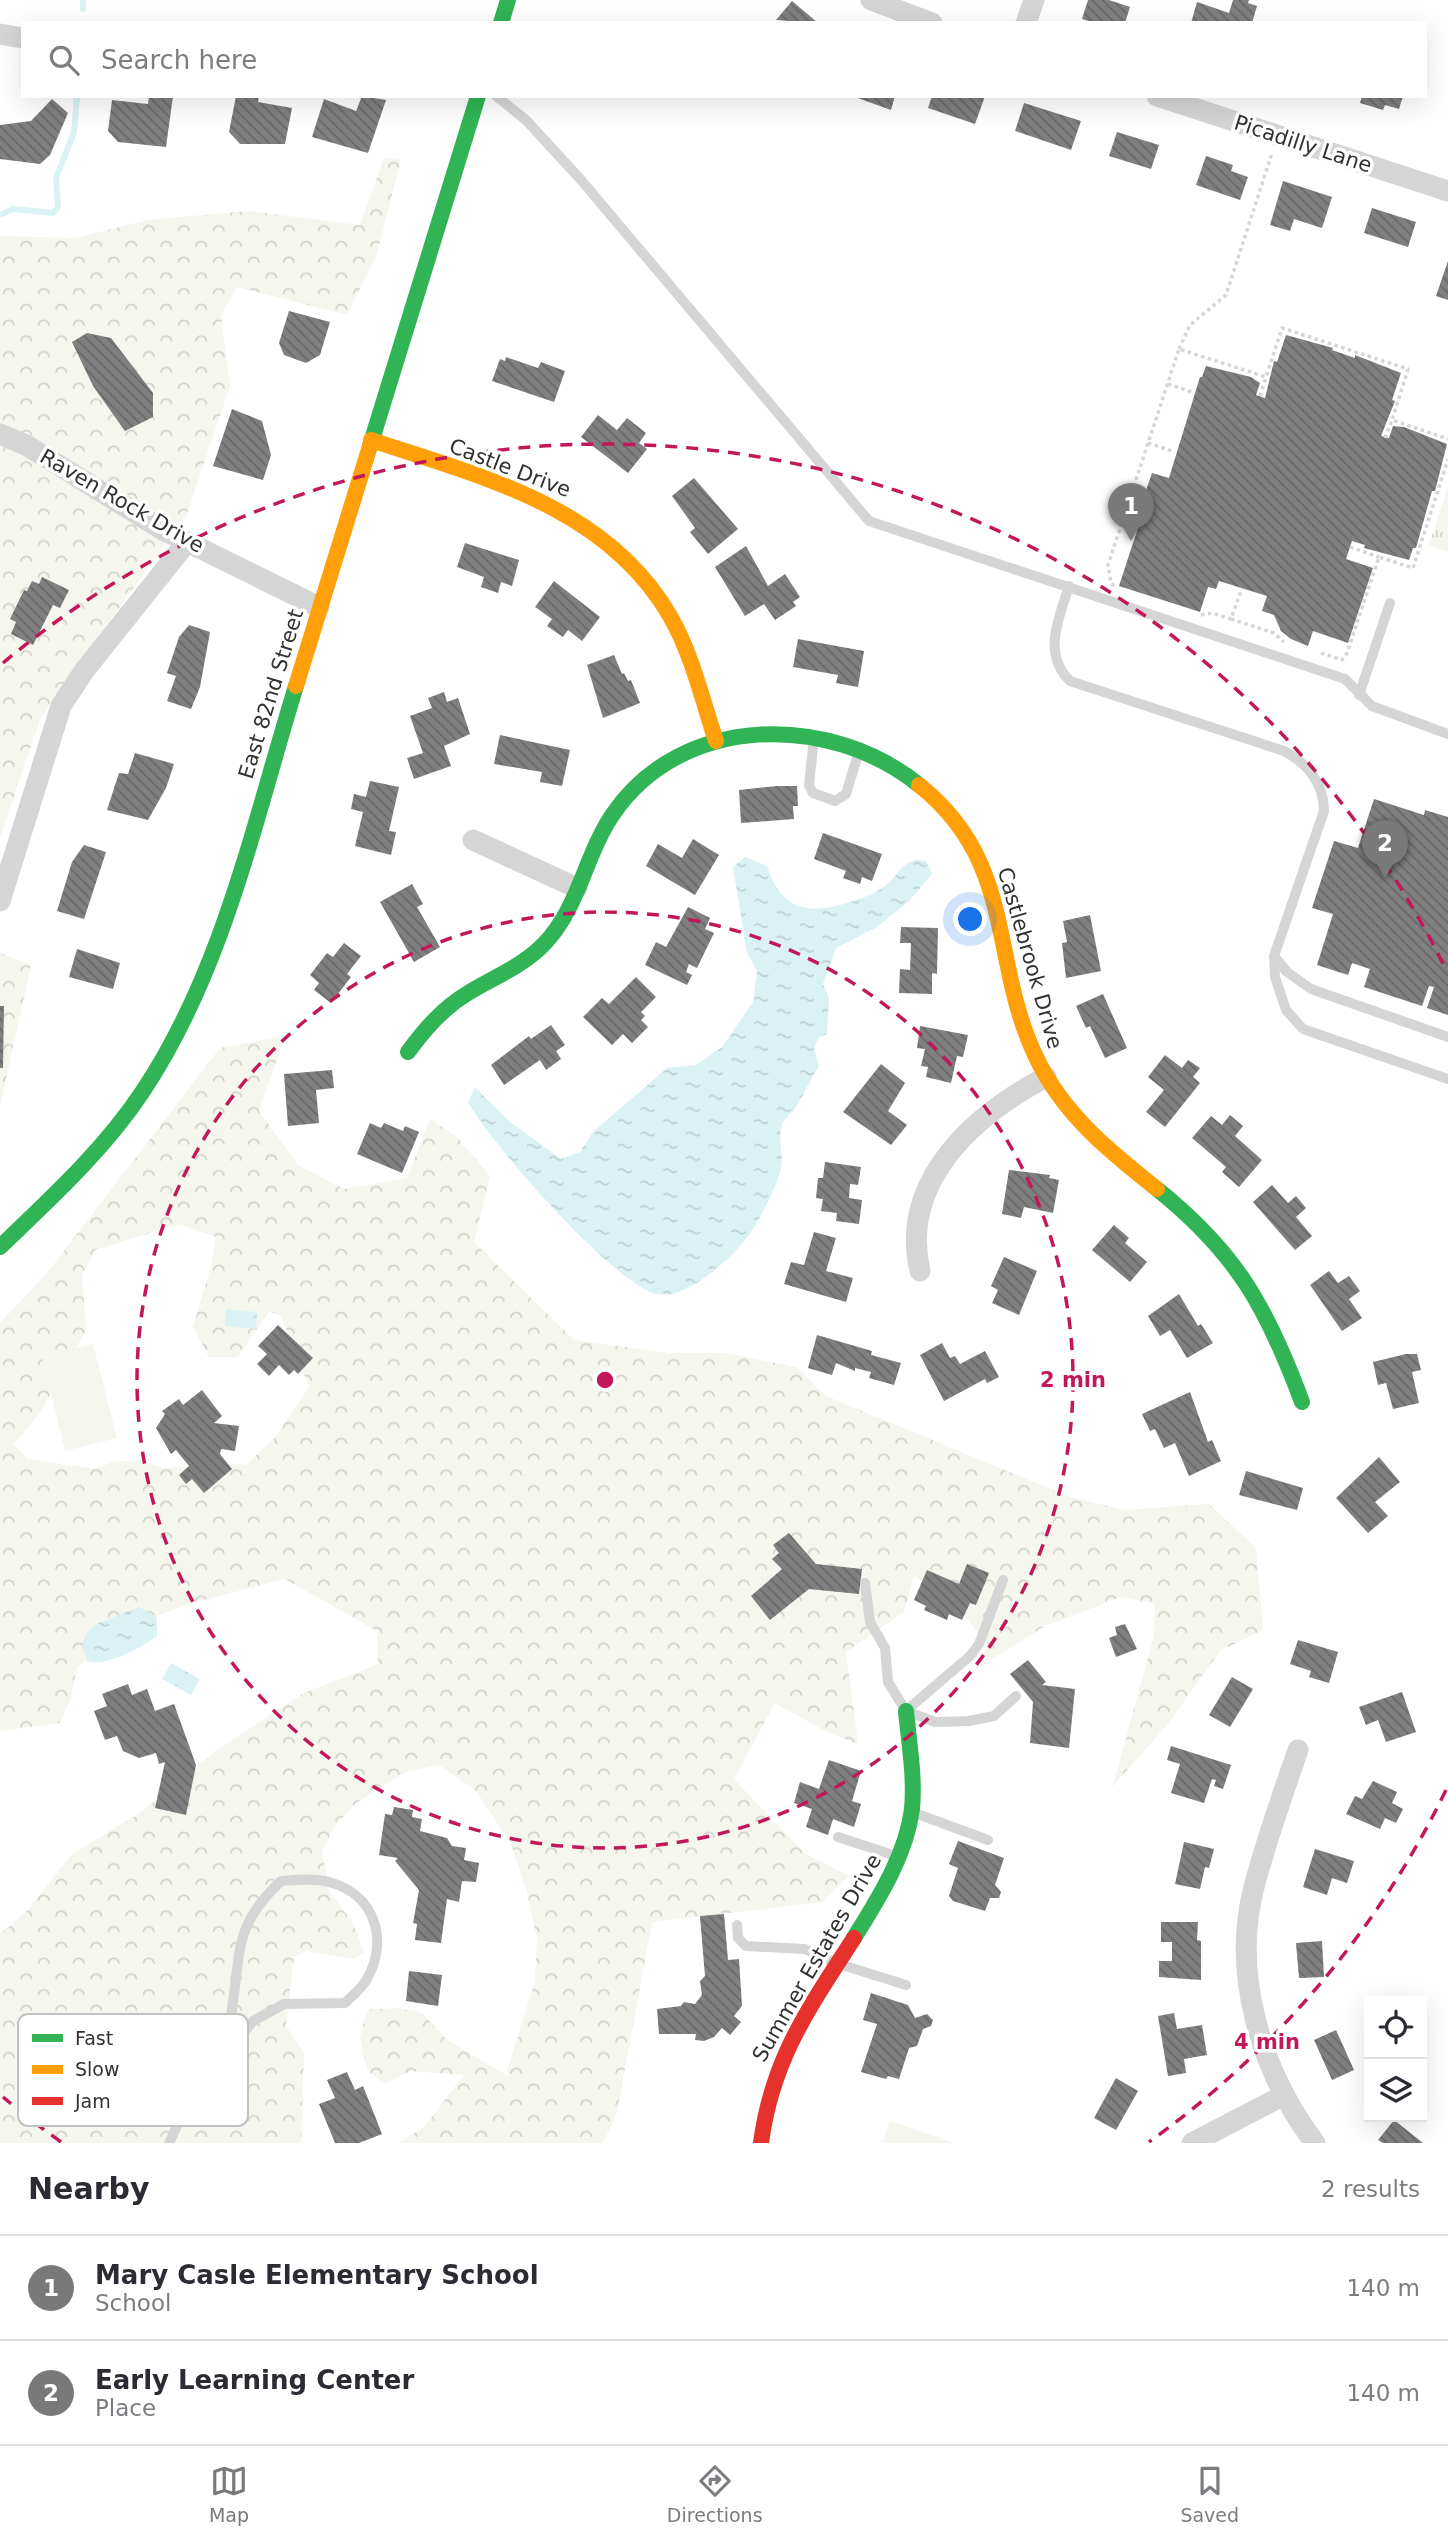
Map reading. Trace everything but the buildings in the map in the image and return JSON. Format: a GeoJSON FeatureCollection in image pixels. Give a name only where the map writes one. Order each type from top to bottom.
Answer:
{"type":"FeatureCollection","features":[{"type":"Feature","properties":{"kind":"street"},"geometry":{"type":"LineString","coordinates":[[502,21],[508,0]]}},
{"type":"Feature","properties":{"kind":"street"},"geometry":{"type":"LineString","coordinates":[[871,0],[927,21]]}},
{"type":"Feature","properties":{"kind":"street"},"geometry":{"type":"LineString","coordinates":[[1027,21],[1034,0]]}},
{"type":"Feature","properties":{"kind":"street"},"geometry":{"type":"LineString","coordinates":[[0,34],[21,38]]}},
{"type":"Feature","properties":{"kind":"street","name":"East 82nd Street"},"geometry":{"type":"LineString","coordinates":[[0,1247],[102,1145],[139,1097],[179,1031],[214,948],[477,98]]}},
{"type":"Feature","properties":{"kind":"street","name":"Picadilly Lane"},"geometry":{"type":"LineString","coordinates":[[1163,98],[1448,191]]}},
{"type":"Feature","properties":{"kind":"street","name":"Raven Rock Drive"},"geometry":{"type":"LineString","coordinates":[[0,434],[26,445],[187,542],[320,607]]}},
{"type":"Feature","properties":{"kind":"street","name":"Castle Drive"},"geometry":{"type":"LineString","coordinates":[[371,440],[544,500],[576,516],[613,544],[643,576],[669,614],[684,647],[716,741]]}},
{"type":"Feature","properties":{"kind":"street"},"geometry":{"type":"LineString","coordinates":[[0,901],[61,706],[84,671],[187,542]]}},
{"type":"Feature","properties":{"kind":"street","name":"Castlebrook Drive"},"geometry":{"type":"LineString","coordinates":[[408,1052],[420,1034],[456,1000],[516,967],[544,945],[560,924],[612,816],[634,787],[679,756],[716,741],[765,733],[815,736],[860,749],[916,780],[937,799],[972,843],[994,894],[1018,1006],[1031,1050],[1045,1077],[1080,1124],[1189,1216],[1239,1268],[1271,1322],[1302,1402]]}},
{"type":"Feature","properties":{"kind":"street"},"geometry":{"type":"LineString","coordinates":[[473,840],[577,888]]}},
{"type":"Feature","properties":{"kind":"street"},"geometry":{"type":"LineString","coordinates":[[920,1271],[916,1231],[922,1200],[947,1156],[983,1116],[1012,1095],[1045,1077]]}},
{"type":"Feature","properties":{"kind":"street","name":"Summer Estates Drive"},"geometry":{"type":"LineString","coordinates":[[761,2143],[766,2099],[781,2058],[888,1882],[899,1857],[914,1798],[906,1711]]}},
{"type":"Feature","properties":{"kind":"street"},"geometry":{"type":"LineString","coordinates":[[1298,1750],[1262,1853],[1254,1887],[1248,1932],[1249,1976],[1255,2020],[1265,2054],[1284,2095],[1315,2143]]}},
{"type":"Feature","properties":{"kind":"street"},"geometry":{"type":"LineString","coordinates":[[1192,2143],[1284,2095]]}},
{"type":"Feature","properties":{"kind":"lane"},"geometry":{"type":"LineString","coordinates":[[498,98],[526,120],[581,180],[867,519],[1345,679],[1372,706],[1448,734]]}},
{"type":"Feature","properties":{"kind":"lane"},"geometry":{"type":"LineString","coordinates":[[1069,586],[1054,636],[1054,648],[1062,673],[1070,681],[1284,751],[1308,767],[1319,785],[1324,796],[1324,811],[1274,956],[1275,976],[1286,1010],[1303,1029],[1448,1079]]}},
{"type":"Feature","properties":{"kind":"lane"},"geometry":{"type":"LineString","coordinates":[[1359,695],[1390,603]]}},
{"type":"Feature","properties":{"kind":"lane"},"geometry":{"type":"LineString","coordinates":[[815,736],[808,785],[813,793],[835,801],[846,794],[860,749]]}},
{"type":"Feature","properties":{"kind":"lane"},"geometry":{"type":"LineString","coordinates":[[1274,956],[1287,972],[1311,989],[1448,1037]]}},
{"type":"Feature","properties":{"kind":"lane"},"geometry":{"type":"LineString","coordinates":[[906,1711],[970,1656],[979,1643],[1003,1580]]}},
{"type":"Feature","properties":{"kind":"lane"},"geometry":{"type":"LineString","coordinates":[[865,1583],[870,1622],[885,1648],[888,1682],[906,1711],[935,1721],[969,1721],[994,1716],[1016,1696]]}},
{"type":"Feature","properties":{"kind":"lane"},"geometry":{"type":"LineString","coordinates":[[911,1811],[988,1840]]}},
{"type":"Feature","properties":{"kind":"lane"},"geometry":{"type":"LineString","coordinates":[[838,1837],[899,1857]]}},
{"type":"Feature","properties":{"kind":"lane"},"geometry":{"type":"LineString","coordinates":[[232,2014],[241,1936],[261,1899],[281,1881],[329,1881],[358,1895],[376,1921],[378,1954],[366,1982],[345,2003],[284,2004],[253,2021],[248,2027]]}},
{"type":"Feature","properties":{"kind":"lane"},"geometry":{"type":"LineString","coordinates":[[737,1925],[738,1938],[746,1946],[805,1949],[839,1964],[906,1985]]}},
{"type":"Feature","properties":{"kind":"lane"},"geometry":{"type":"LineString","coordinates":[[169,2143],[177,2126]]}},
{"type":"Feature","properties":{"kind":"path"},"geometry":{"type":"LineString","coordinates":[[1117,588],[1111,583],[1108,565],[1180,349],[1191,325],[1226,295],[1278,135]]}},
{"type":"Feature","properties":{"kind":"path"},"geometry":{"type":"LineString","coordinates":[[1259,396],[1282,328],[1408,369],[1385,438]]}},
{"type":"Feature","properties":{"kind":"path"},"geometry":{"type":"LineString","coordinates":[[1180,349],[1266,377]]}},
{"type":"Feature","properties":{"kind":"path"},"geometry":{"type":"LineString","coordinates":[[1168,384],[1195,393]]}},
{"type":"Feature","properties":{"kind":"path"},"geometry":{"type":"LineString","coordinates":[[1392,420],[1448,439]]}},
{"type":"Feature","properties":{"kind":"path"},"geometry":{"type":"LineString","coordinates":[[1148,443],[1175,452]]}},
{"type":"Feature","properties":{"kind":"path"},"geometry":{"type":"LineString","coordinates":[[1350,547],[1413,568],[1448,459]]}},
{"type":"Feature","properties":{"kind":"path"},"geometry":{"type":"LineString","coordinates":[[1318,652],[1342,660],[1347,653],[1379,557]]}},
{"type":"Feature","properties":{"kind":"path"},"geometry":{"type":"LineString","coordinates":[[1231,620],[1242,588]]}},
{"type":"Feature","properties":{"kind":"path"},"geometry":{"type":"LineString","coordinates":[[1190,612],[1231,620],[1273,633],[1283,642],[1295,645]]}},
{"type":"Feature","properties":{"kind":"green space"},"geometry":{"type":"Polygon","coordinates":[[[384,158],[401,159],[377,254],[347,315],[237,287],[221,315],[230,386],[187,514],[41,717],[0,837],[0,236],[75,238],[148,220],[248,211],[360,225],[384,158]]]}},
{"type":"Feature","properties":{"kind":"green space"},"geometry":{"type":"Polygon","coordinates":[[[1448,487],[1448,552],[1429,545],[1448,487]]]}},
{"type":"Feature","properties":{"kind":"green space"},"geometry":{"type":"Polygon","coordinates":[[[0,953],[31,965],[0,1107],[0,953]]]}},
{"type":"Feature","properties":{"kind":"green space"},"geometry":{"type":"Polygon","coordinates":[[[285,1036],[259,1111],[298,1165],[344,1189],[407,1178],[430,1119],[456,1136],[490,1176],[474,1242],[574,1340],[668,1353],[725,1353],[796,1367],[826,1396],[1070,1497],[1125,1510],[1209,1504],[1256,1548],[1263,1630],[1220,1651],[1167,1725],[1113,1786],[1154,1635],[1155,1604],[1121,1597],[1045,1626],[973,1671],[989,1645],[950,1598],[914,1576],[904,1612],[846,1652],[858,1744],[825,1731],[775,1703],[734,1779],[804,1853],[849,1876],[823,1902],[652,1922],[617,2113],[603,2143],[398,2143],[424,2127],[464,2075],[410,2071],[384,2084],[367,2070],[360,2038],[367,2010],[398,2008],[422,2013],[447,2040],[508,2076],[507,2071],[535,1981],[537,1939],[527,1892],[511,1844],[476,1791],[439,1765],[405,1772],[356,1803],[334,1827],[322,1851],[330,1892],[353,1923],[364,1952],[354,1959],[306,1951],[294,1957],[286,2026],[304,2053],[301,2143],[0,2143],[0,1934],[26,1912],[72,1854],[140,1813],[217,1750],[304,1693],[378,1664],[377,1631],[285,1579],[196,1602],[122,1628],[77,1667],[71,1698],[60,1723],[0,1731],[0,1323],[47,1273],[220,1048],[285,1036]],[[179,1224],[95,1250],[82,1275],[86,1330],[39,1414],[14,1444],[27,1459],[96,1469],[115,1461],[138,1461],[164,1468],[247,1464],[273,1440],[309,1387],[281,1316],[269,1311],[238,1357],[209,1357],[193,1327],[210,1270],[216,1237],[179,1224]]]}},
{"type":"Feature","properties":{"kind":"green space"},"geometry":{"type":"Polygon","coordinates":[[[93,1344],[117,1438],[65,1451],[42,1357],[93,1344]]]}},
{"type":"Feature","properties":{"kind":"green space"},"geometry":{"type":"Polygon","coordinates":[[[890,2121],[954,2143],[882,2143],[890,2121]]]}},
{"type":"Feature","properties":{"kind":"water"},"geometry":{"type":"Polygon","coordinates":[[[745,857],[767,866],[773,882],[790,901],[811,908],[838,905],[871,894],[912,861],[926,861],[932,874],[909,901],[877,927],[836,948],[823,984],[829,999],[827,1034],[819,1037],[814,1048],[819,1066],[796,1107],[782,1124],[782,1161],[779,1176],[749,1235],[727,1260],[698,1282],[669,1294],[656,1294],[636,1284],[583,1239],[526,1178],[468,1102],[475,1087],[509,1121],[561,1159],[580,1152],[593,1132],[667,1068],[696,1065],[722,1047],[753,1002],[757,971],[747,953],[733,867],[745,857]]]}},
{"type":"Feature","properties":{"kind":"water"},"geometry":{"type":"Polygon","coordinates":[[[226,1309],[257,1312],[256,1329],[225,1326],[226,1309]]]}},
{"type":"Feature","properties":{"kind":"water"},"geometry":{"type":"Polygon","coordinates":[[[139,1607],[157,1617],[157,1636],[114,1659],[87,1661],[82,1643],[90,1629],[139,1607]]]}},
{"type":"Feature","properties":{"kind":"water"},"geometry":{"type":"Polygon","coordinates":[[[171,1663],[200,1679],[191,1695],[162,1679],[171,1663]]]}},
{"type":"Feature","properties":{"kind":"waterway"},"geometry":{"type":"LineString","coordinates":[[83,0],[83,9]]}},
{"type":"Feature","properties":{"kind":"waterway"},"geometry":{"type":"LineString","coordinates":[[0,215],[13,209],[53,213],[58,207],[56,178],[74,132],[77,98]]}},
{"type":"Feature","properties":{"kind":"traffic: fast"},"geometry":{"type":"LineString","coordinates":[[502,21],[508,0]]}},
{"type":"Feature","properties":{"kind":"traffic: fast"},"geometry":{"type":"LineString","coordinates":[[370,446],[477,98]]}},
{"type":"Feature","properties":{"kind":"traffic: fast"},"geometry":{"type":"LineString","coordinates":[[0,1247],[76,1173],[128,1113],[171,1045],[195,996],[234,894],[296,686]]}},
{"type":"Feature","properties":{"kind":"traffic: fast"},"geometry":{"type":"LineString","coordinates":[[408,1052],[450,1005],[518,965],[544,944],[566,914],[595,847],[613,814],[642,781],[677,757],[717,741],[758,735],[801,736],[843,745],[883,761],[919,785]]}},
{"type":"Feature","properties":{"kind":"traffic: fast"},"geometry":{"type":"LineString","coordinates":[[1157,1189],[1208,1236],[1246,1284],[1276,1338],[1302,1402]]}},
{"type":"Feature","properties":{"kind":"traffic: fast"},"geometry":{"type":"LineString","coordinates":[[854,1938],[890,1877],[909,1826],[913,1785],[906,1711]]}},
{"type":"Feature","properties":{"kind":"traffic: slow"},"geometry":{"type":"LineString","coordinates":[[371,440],[498,483],[539,501],[577,522],[612,548],[644,579],[670,616],[691,661],[716,741]]}},
{"type":"Feature","properties":{"kind":"traffic: slow"},"geometry":{"type":"LineString","coordinates":[[296,686],[370,446]]}},
{"type":"Feature","properties":{"kind":"traffic: slow"},"geometry":{"type":"LineString","coordinates":[[919,785],[950,815],[972,847],[987,880],[1021,1020],[1047,1077],[1073,1114],[1157,1189]]}},
{"type":"Feature","properties":{"kind":"traffic: jam"},"geometry":{"type":"LineString","coordinates":[[761,2143],[766,2113],[783,2060],[808,2011],[854,1938]]}},
{"type":"Feature","properties":{"kind":"place","name":"Mary Casle Elementary School"},"geometry":{"type":"Point","coordinates":[1131,541]}},
{"type":"Feature","properties":{"kind":"place","name":"Early Learning Center"},"geometry":{"type":"Point","coordinates":[1385,878]}}]}
